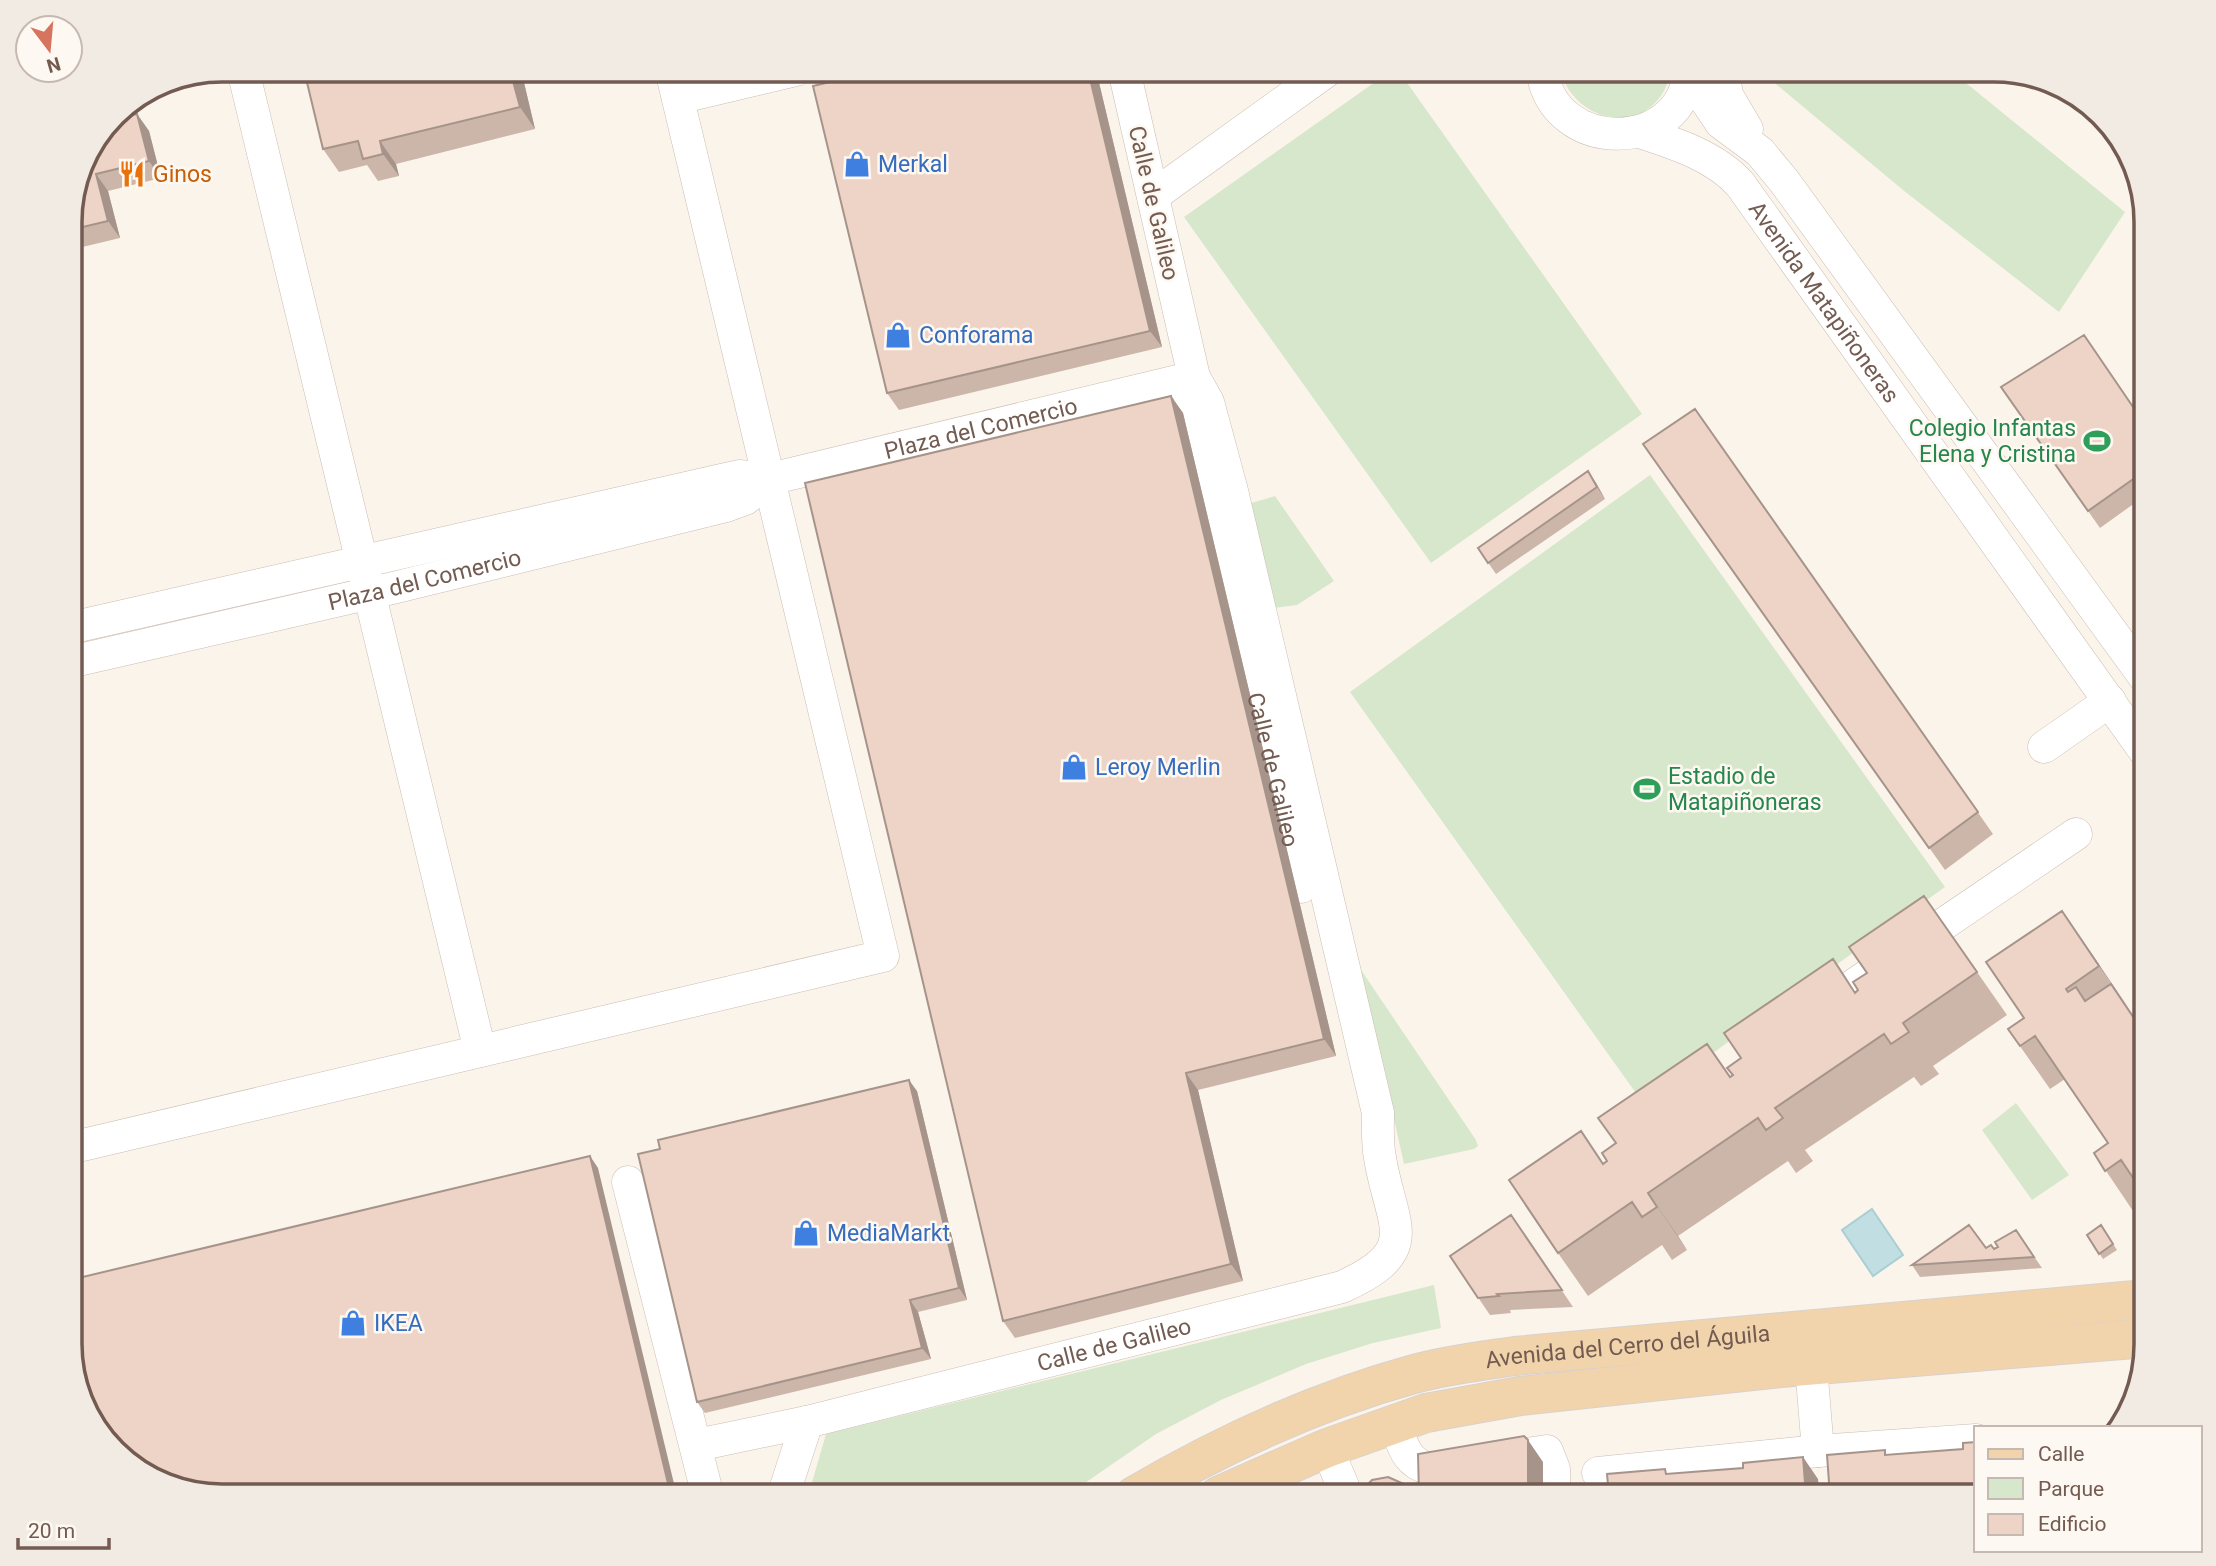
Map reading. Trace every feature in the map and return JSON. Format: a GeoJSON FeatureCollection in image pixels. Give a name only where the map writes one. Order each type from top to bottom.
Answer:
{"type":"FeatureCollection","features":[{"type":"Feature","properties":{"kind":"main road","name":"Avenida del Cerro del Águila"},"geometry":{"type":"LineString","coordinates":[[1155,1484],[1189,1464],[1314,1407],[1415,1374],[1451,1366],[1515,1356],[2134,1300]]}},
{"type":"Feature","properties":{"kind":"main road","name":"Avenida del Cerro del Águila"},"geometry":{"type":"LineString","coordinates":[[1245,1484],[1326,1448],[1426,1413],[1520,1396],[1811,1366],[2134,1339]]}},
{"type":"Feature","properties":{"kind":"street"},"geometry":{"type":"LineString","coordinates":[[246,82],[480,1051]]}},
{"type":"Feature","properties":{"kind":"street","name":"Calle de Galileo"},"geometry":{"type":"LineString","coordinates":[[696,1445],[807,1422],[1342,1287],[1365,1277],[1384,1262],[1395,1247],[1398,1231],[1379,1156],[1358,1118],[1188,412],[1194,377],[1127,82]]}},
{"type":"Feature","properties":{"kind":"street"},"geometry":{"type":"LineString","coordinates":[[1153,196],[1311,82]]}},
{"type":"Feature","properties":{"kind":"street"},"geometry":{"type":"LineString","coordinates":[[1544,82],[1554,103],[1571,121],[1592,132],[1604,134],[1640,132],[1672,110],[1683,94],[1686,82]]}},
{"type":"Feature","properties":{"kind":"street","name":"Avenida Matapiñoneras"},"geometry":{"type":"LineString","coordinates":[[1695,82],[1721,123],[1760,152],[2134,663]]}},
{"type":"Feature","properties":{"kind":"street"},"geometry":{"type":"LineString","coordinates":[[1725,82],[1727,96],[1760,152]]}},
{"type":"Feature","properties":{"kind":"street"},"geometry":{"type":"LineString","coordinates":[[83,1145],[883,956],[675,84]]}},
{"type":"Feature","properties":{"kind":"street","name":"Avenida Matapiñoneras"},"geometry":{"type":"LineString","coordinates":[[1640,132],[1681,145],[1732,175],[1740,184],[2134,736]]}},
{"type":"Feature","properties":{"kind":"street","name":"Plaza del Comercio"},"geometry":{"type":"LineString","coordinates":[[83,625],[730,478],[770,479],[1194,377]]}},
{"type":"Feature","properties":{"kind":"street","name":"Plaza del Comercio"},"geometry":{"type":"LineString","coordinates":[[83,659],[726,506],[745,499],[770,479]]}},
{"type":"Feature","properties":{"kind":"street"},"geometry":{"type":"LineString","coordinates":[[2044,747],[2110,701]]}},
{"type":"Feature","properties":{"kind":"street"},"geometry":{"type":"LineString","coordinates":[[1798,1023],[2076,834]]}},
{"type":"Feature","properties":{"kind":"street"},"geometry":{"type":"LineString","coordinates":[[628,1182],[705,1484]]}},
{"type":"Feature","properties":{"kind":"street"},"geometry":{"type":"LineString","coordinates":[[1811,1366],[1818,1451]]}},
{"type":"Feature","properties":{"kind":"street"},"geometry":{"type":"LineString","coordinates":[[787,1484],[807,1422]]}},
{"type":"Feature","properties":{"kind":"street"},"geometry":{"type":"LineString","coordinates":[[1395,1424],[1408,1458],[1417,1466],[1430,1469],[1546,1451],[1554,1469],[1554,1484]]}},
{"type":"Feature","properties":{"kind":"street"},"geometry":{"type":"LineString","coordinates":[[1598,1473],[1818,1451],[1974,1440]]}},
{"type":"Feature","properties":{"kind":"street"},"geometry":{"type":"LineString","coordinates":[[1326,1448],[1342,1484]]}},
{"type":"Feature","properties":{"kind":"green space"},"geometry":{"type":"Polygon","coordinates":[[[1375,82],[1407,82],[1642,414],[1431,563],[1184,217],[1375,82]]]}},
{"type":"Feature","properties":{"kind":"green space"},"geometry":{"type":"Polygon","coordinates":[[[1566,82],[1667,82],[1664,91],[1651,106],[1636,115],[1618,118],[1600,114],[1584,105],[1570,91],[1566,82]]]}},
{"type":"Feature","properties":{"kind":"green space"},"geometry":{"type":"Polygon","coordinates":[[[1773,82],[1965,82],[2125,212],[2059,312],[1903,190],[1773,82]]]}},
{"type":"Feature","properties":{"kind":"green space","name":"Estadio de Matapiñoneras"},"geometry":{"type":"Polygon","coordinates":[[[1650,475],[1945,887],[1643,1103],[1350,692],[1650,475]]]}},
{"type":"Feature","properties":{"kind":"green space"},"geometry":{"type":"Polygon","coordinates":[[[1275,496],[1334,581],[1297,605],[1274,608],[1248,504],[1275,496]]]}},
{"type":"Feature","properties":{"kind":"green space"},"geometry":{"type":"Polygon","coordinates":[[[1361,970],[1476,1140],[1478,1146],[1474,1149],[1404,1164],[1361,970]]]}},
{"type":"Feature","properties":{"kind":"green space"},"geometry":{"type":"Polygon","coordinates":[[[2016,1103],[2069,1175],[2032,1200],[1982,1130],[2016,1103]]]}},
{"type":"Feature","properties":{"kind":"green space"},"geometry":{"type":"Polygon","coordinates":[[[1434,1285],[1441,1328],[1373,1343],[1306,1364],[1221,1400],[1156,1434],[1083,1484],[811,1484],[826,1434],[1434,1285]]]}},
{"type":"Feature","properties":{"kind":"water"},"geometry":{"type":"Polygon","coordinates":[[[1872,1209],[1903,1255],[1873,1276],[1842,1230],[1872,1209]]]}},
{"type":"Feature","properties":{"kind":"building"},"geometry":{"type":"Polygon","coordinates":[[[307,82],[513,82],[520,107],[380,141],[383,154],[363,159],[358,141],[323,149],[307,82]]]}},
{"type":"Feature","properties":{"kind":"building"},"geometry":{"type":"Polygon","coordinates":[[[830,82],[1091,82],[1150,331],[887,393],[813,86],[830,82]]]}},
{"type":"Feature","properties":{"kind":"building"},"geometry":{"type":"Polygon","coordinates":[[[137,114],[149,161],[96,174],[108,221],[83,227],[83,204],[93,169],[117,130],[137,114]]]}},
{"type":"Feature","properties":{"kind":"building"},"geometry":{"type":"Polygon","coordinates":[[[2084,335],[2134,408],[2134,478],[2088,511],[2001,387],[2084,335]]]}},
{"type":"Feature","properties":{"kind":"building","name":"Leroy Merlin"},"geometry":{"type":"Polygon","coordinates":[[[1171,396],[1324,1039],[1186,1073],[1231,1264],[1003,1321],[805,483],[1171,396]]]}},
{"type":"Feature","properties":{"kind":"building"},"geometry":{"type":"Polygon","coordinates":[[[1695,409],[1978,812],[1929,848],[1643,444],[1695,409]]]}},
{"type":"Feature","properties":{"kind":"building"},"geometry":{"type":"Polygon","coordinates":[[[1588,471],[1597,487],[1488,563],[1478,548],[1588,471]]]}},
{"type":"Feature","properties":{"kind":"building"},"geometry":{"type":"Polygon","coordinates":[[[1924,896],[1977,972],[1903,1023],[1909,1032],[1891,1044],[1884,1034],[1775,1108],[1783,1118],[1766,1130],[1758,1118],[1648,1193],[1657,1207],[1642,1217],[1632,1202],[1558,1253],[1509,1180],[1581,1131],[1603,1164],[1607,1161],[1602,1153],[1616,1143],[1598,1118],[1707,1044],[1730,1077],[1733,1075],[1727,1068],[1741,1058],[1724,1033],[1833,959],[1855,993],[1858,990],[1853,982],[1867,973],[1849,947],[1924,896]]]}},
{"type":"Feature","properties":{"kind":"building"},"geometry":{"type":"Polygon","coordinates":[[[2062,911],[2099,966],[2066,989],[2068,992],[2076,987],[2085,1001],[2111,984],[2134,1018],[2134,1179],[2121,1160],[2105,1171],[2094,1153],[2108,1143],[2035,1036],[2020,1046],[2008,1029],[2024,1018],[1986,962],[2062,911]]]}},
{"type":"Feature","properties":{"kind":"building","name":"MediaMarkt"},"geometry":{"type":"Polygon","coordinates":[[[909,1080],[959,1288],[910,1300],[922,1348],[697,1402],[638,1154],[660,1149],[658,1140],[909,1080]]]}},
{"type":"Feature","properties":{"kind":"building","name":"IKEA"},"geometry":{"type":"Polygon","coordinates":[[[590,1156],[668,1484],[222,1484],[204,1483],[177,1476],[160,1469],[130,1449],[101,1414],[87,1380],[83,1362],[83,1277],[590,1156]]]}},
{"type":"Feature","properties":{"kind":"building"},"geometry":{"type":"Polygon","coordinates":[[[1511,1215],[1562,1290],[1497,1294],[1499,1296],[1478,1298],[1450,1256],[1511,1215]]]}},
{"type":"Feature","properties":{"kind":"building"},"geometry":{"type":"Polygon","coordinates":[[[1969,1225],[1986,1248],[1991,1245],[1994,1249],[1998,1247],[1995,1242],[2016,1230],[2034,1257],[1912,1265],[1969,1225]]]}},
{"type":"Feature","properties":{"kind":"building"},"geometry":{"type":"Polygon","coordinates":[[[2101,1225],[2113,1244],[2099,1254],[2087,1235],[2101,1225]]]}},
{"type":"Feature","properties":{"kind":"building"},"geometry":{"type":"Polygon","coordinates":[[[1524,1436],[1528,1440],[1528,1484],[1419,1484],[1418,1454],[1524,1436]]]}},
{"type":"Feature","properties":{"kind":"building"},"geometry":{"type":"Polygon","coordinates":[[[1974,1442],[1974,1484],[1829,1484],[1827,1455],[1885,1450],[1885,1455],[1963,1449],[1963,1443],[1974,1442]]]}},
{"type":"Feature","properties":{"kind":"building"},"geometry":{"type":"Polygon","coordinates":[[[1803,1457],[1805,1484],[1608,1484],[1607,1474],[1665,1469],[1666,1474],[1743,1468],[1743,1463],[1803,1457]]]}},
{"type":"Feature","properties":{"kind":"building"},"geometry":{"type":"Polygon","coordinates":[[[1388,1477],[1404,1484],[1368,1484],[1372,1480],[1388,1477]]]}},
{"type":"Feature","properties":{"kind":"place","name":"Merkal"},"geometry":{"type":"Point","coordinates":[857,164]}},
{"type":"Feature","properties":{"kind":"place","name":"Ginos"},"geometry":{"type":"Point","coordinates":[132,174]}},
{"type":"Feature","properties":{"kind":"place","name":"Conforama"},"geometry":{"type":"Point","coordinates":[898,335]}},
{"type":"Feature","properties":{"kind":"place","name":"Colegio Infantas Elena y Cristina"},"geometry":{"type":"Point","coordinates":[2097,441]}},
{"type":"Feature","properties":{"kind":"place","name":"Leroy Merlin"},"geometry":{"type":"Point","coordinates":[1074,767]}},
{"type":"Feature","properties":{"kind":"place","name":"Estadio de Matapiñoneras"},"geometry":{"type":"Point","coordinates":[1647,789]}},
{"type":"Feature","properties":{"kind":"place","name":"MediaMarkt"},"geometry":{"type":"Point","coordinates":[806,1233]}},
{"type":"Feature","properties":{"kind":"place","name":"IKEA"},"geometry":{"type":"Point","coordinates":[353,1323]}}]}
